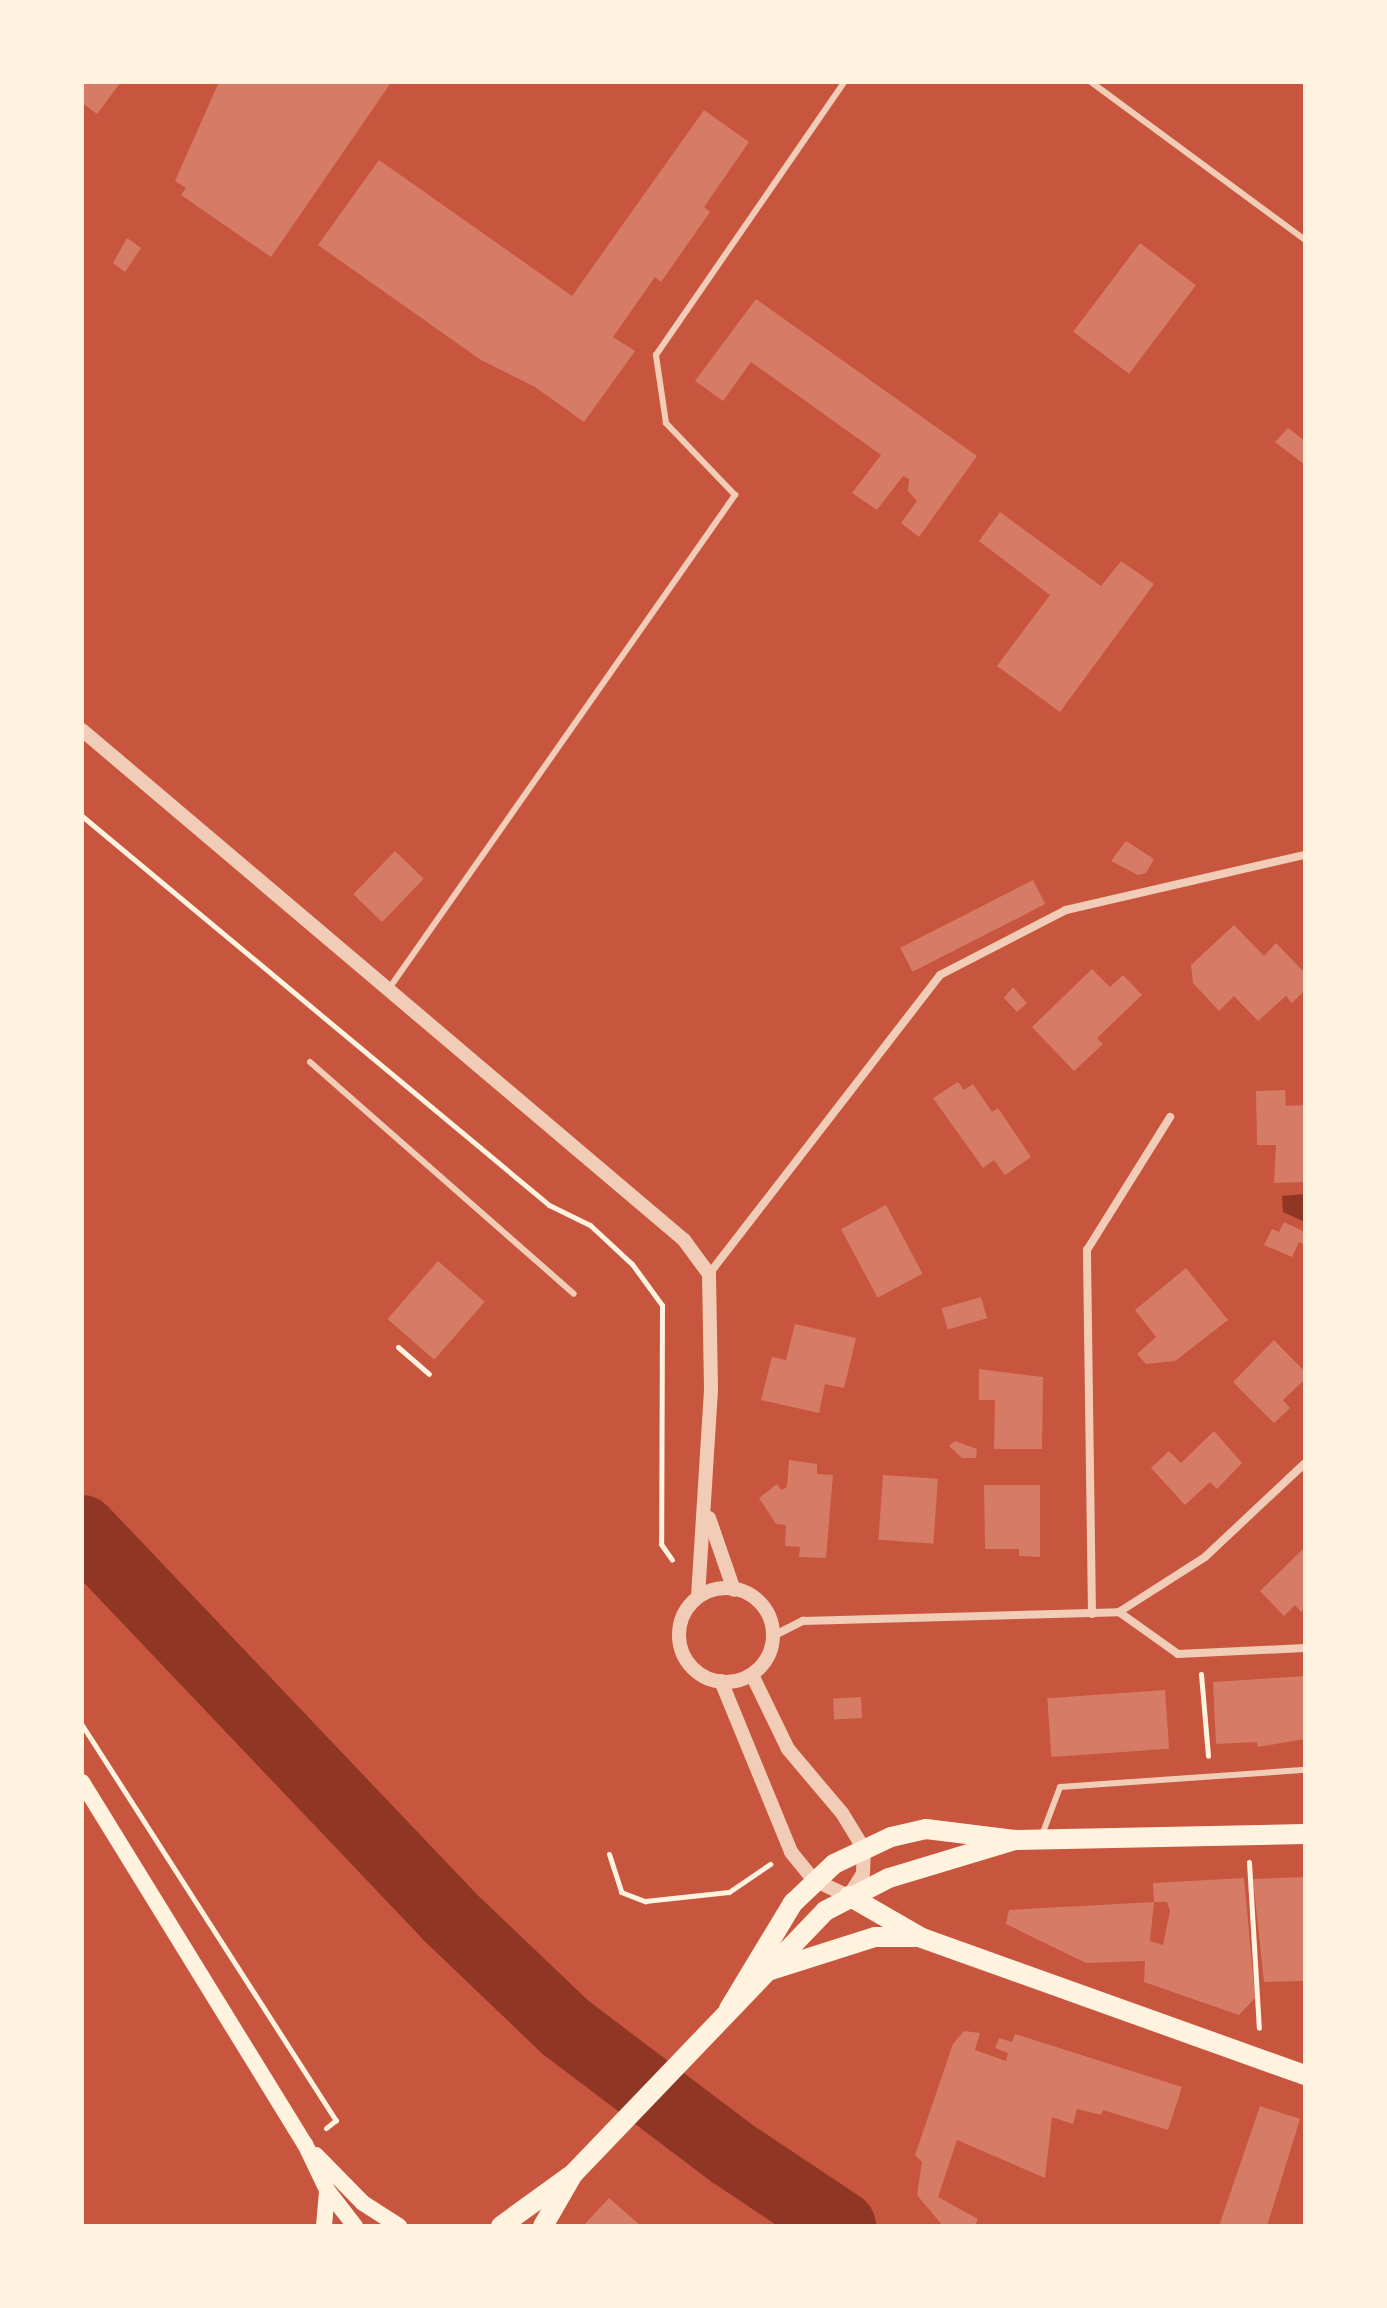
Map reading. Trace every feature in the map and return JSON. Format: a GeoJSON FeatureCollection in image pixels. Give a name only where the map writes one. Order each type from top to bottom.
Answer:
{"type":"FeatureCollection","features":[{"type":"Feature","properties":{"kind":"main road"},"geometry":{"type":"LineString","coordinates":[[82,1782],[305,2144],[327,2190],[355,2226]]}},
{"type":"Feature","properties":{"kind":"main road"},"geometry":{"type":"LineString","coordinates":[[729,2009],[776,1926],[814,1880],[864,1849],[926,1829],[1016,1840],[1305,1834]]}},
{"type":"Feature","properties":{"kind":"main road"},"geometry":{"type":"LineString","coordinates":[[501,2226],[573,2174],[825,1911],[889,1878],[1016,1840]]}},
{"type":"Feature","properties":{"kind":"main road"},"geometry":{"type":"LineString","coordinates":[[849,1896],[922,1938],[1305,2075]]}},
{"type":"Feature","properties":{"kind":"main road"},"geometry":{"type":"LineString","coordinates":[[763,1973],[827,1948],[875,1937],[922,1938]]}},
{"type":"Feature","properties":{"kind":"main road"},"geometry":{"type":"LineString","coordinates":[[305,2144],[363,2203],[399,2226]]}},
{"type":"Feature","properties":{"kind":"main road"},"geometry":{"type":"LineString","coordinates":[[543,2226],[573,2174]]}},
{"type":"Feature","properties":{"kind":"main road"},"geometry":{"type":"LineString","coordinates":[[324,2226],[327,2190]]}},
{"type":"Feature","properties":{"kind":"street"},"geometry":{"type":"LineString","coordinates":[[82,730],[684,1240],[709,1274],[707,1512],[698,1597],[683,1617],[679,1639],[692,1667],[721,1681],[752,1675],[763,1663],[773,1636],[764,1608],[734,1590],[707,1512]]}},
{"type":"Feature","properties":{"kind":"street"},"geometry":{"type":"LineString","coordinates":[[709,1274],[940,975],[1066,910],[1305,855]]}},
{"type":"Feature","properties":{"kind":"street"},"geometry":{"type":"LineString","coordinates":[[1092,1614],[1087,1250],[1170,1117]]}},
{"type":"Feature","properties":{"kind":"street"},"geometry":{"type":"LineString","coordinates":[[773,1636],[803,1621],[1119,1612],[1205,1557],[1305,1463]]}},
{"type":"Feature","properties":{"kind":"street"},"geometry":{"type":"LineString","coordinates":[[698,1597],[734,1590]]}},
{"type":"Feature","properties":{"kind":"street"},"geometry":{"type":"LineString","coordinates":[[1119,1612],[1178,1654],[1305,1648]]}},
{"type":"Feature","properties":{"kind":"street"},"geometry":{"type":"LineString","coordinates":[[721,1681],[791,1852],[814,1880],[849,1896],[863,1874],[864,1849],[842,1813],[788,1749],[752,1675]]}},
{"type":"Feature","properties":{"kind":"lane"},"geometry":{"type":"LineString","coordinates":[[388,990],[735,495],[666,423],[656,355],[844,82]]}},
{"type":"Feature","properties":{"kind":"lane"},"geometry":{"type":"LineString","coordinates":[[1091,82],[1305,240]]}},
{"type":"Feature","properties":{"kind":"lane"},"geometry":{"type":"LineString","coordinates":[[310,1062],[574,1294]]}},
{"type":"Feature","properties":{"kind":"lane"},"geometry":{"type":"LineString","coordinates":[[1039,1840],[1060,1787],[1305,1770]]}},
{"type":"Feature","properties":{"kind":"path"},"geometry":{"type":"LineString","coordinates":[[398,1347],[429,1374]]}},
{"type":"Feature","properties":{"kind":"path"},"geometry":{"type":"LineString","coordinates":[[1199,1653],[1209,1777]]}},
{"type":"Feature","properties":{"kind":"path"},"geometry":{"type":"LineString","coordinates":[[82,1725],[336,2120]]}},
{"type":"Feature","properties":{"kind":"path"},"geometry":{"type":"LineString","coordinates":[[1248,1837],[1261,2061]]}},
{"type":"Feature","properties":{"kind":"path"},"geometry":{"type":"LineString","coordinates":[[609,1854],[621,1892],[645,1901],[729,1892],[791,1852]]}},
{"type":"Feature","properties":{"kind":"shaded area"},"geometry":{"type":"Polygon","coordinates":[[[1305,1194],[1305,1222],[1283,1212],[1282,1196],[1305,1194]]]}},
{"type":"Feature","properties":{"kind":"building"},"geometry":{"type":"Polygon","coordinates":[[[82,82],[121,82],[97,114],[82,103],[82,82]]]}},
{"type":"Feature","properties":{"kind":"building"},"geometry":{"type":"Polygon","coordinates":[[[219,82],[390,84],[271,257],[181,195],[186,188],[175,181],[219,82]]]}},
{"type":"Feature","properties":{"kind":"building"},"geometry":{"type":"Polygon","coordinates":[[[704,110],[749,142],[704,207],[710,212],[661,282],[655,277],[613,337],[635,351],[584,422],[535,387],[481,360],[318,245],[379,160],[572,296],[704,110]]]}},
{"type":"Feature","properties":{"kind":"building"},"geometry":{"type":"Polygon","coordinates":[[[127,238],[141,248],[125,272],[113,263],[127,238]]]}},
{"type":"Feature","properties":{"kind":"building"},"geometry":{"type":"Polygon","coordinates":[[[1140,243],[1196,285],[1129,374],[1073,332],[1140,243]]]}},
{"type":"Feature","properties":{"kind":"building"},"geometry":{"type":"Polygon","coordinates":[[[756,299],[977,456],[919,537],[901,523],[917,501],[908,491],[909,479],[903,476],[877,510],[852,493],[881,455],[751,362],[723,401],[695,381],[756,299]]]}},
{"type":"Feature","properties":{"kind":"building"},"geometry":{"type":"Polygon","coordinates":[[[1288,428],[1305,441],[1305,465],[1275,442],[1288,428]]]}},
{"type":"Feature","properties":{"kind":"building"},"geometry":{"type":"Polygon","coordinates":[[[1000,512],[1101,586],[1121,561],[1154,584],[1060,712],[997,666],[1050,595],[979,541],[1000,512]]]}},
{"type":"Feature","properties":{"kind":"building"},"geometry":{"type":"Polygon","coordinates":[[[1126,841],[1154,859],[1146,873],[1138,875],[1111,861],[1126,841]]]}},
{"type":"Feature","properties":{"kind":"building"},"geometry":{"type":"Polygon","coordinates":[[[395,851],[424,879],[382,922],[353,894],[395,851]]]}},
{"type":"Feature","properties":{"kind":"building"},"geometry":{"type":"Polygon","coordinates":[[[1033,880],[1045,904],[912,972],[900,948],[1033,880]]]}},
{"type":"Feature","properties":{"kind":"building"},"geometry":{"type":"Polygon","coordinates":[[[1234,925],[1264,956],[1276,943],[1305,973],[1305,990],[1292,1003],[1286,996],[1258,1021],[1234,996],[1219,1011],[1193,983],[1191,965],[1234,925]]]}},
{"type":"Feature","properties":{"kind":"building"},"geometry":{"type":"Polygon","coordinates":[[[1092,969],[1110,987],[1123,975],[1142,995],[1097,1038],[1103,1044],[1074,1071],[1032,1027],[1092,969]]]}},
{"type":"Feature","properties":{"kind":"building"},"geometry":{"type":"Polygon","coordinates":[[[1013,987],[1027,1003],[1017,1012],[1004,998],[1013,987]]]}},
{"type":"Feature","properties":{"kind":"building"},"geometry":{"type":"Polygon","coordinates":[[[958,1082],[964,1090],[973,1084],[992,1112],[998,1108],[1031,1157],[1005,1175],[994,1160],[983,1168],[933,1098],[958,1082]]]}},
{"type":"Feature","properties":{"kind":"building"},"geometry":{"type":"Polygon","coordinates":[[[1285,1090],[1286,1106],[1305,1105],[1305,1182],[1274,1183],[1276,1145],[1257,1145],[1256,1091],[1285,1090]]]}},
{"type":"Feature","properties":{"kind":"building"},"geometry":{"type":"Polygon","coordinates":[[[886,1205],[923,1274],[878,1298],[841,1229],[886,1205]]]}},
{"type":"Feature","properties":{"kind":"building"},"geometry":{"type":"Polygon","coordinates":[[[1284,1222],[1305,1232],[1305,1245],[1299,1242],[1292,1257],[1264,1245],[1272,1229],[1279,1232],[1284,1222]]]}},
{"type":"Feature","properties":{"kind":"building"},"geometry":{"type":"Polygon","coordinates":[[[438,1261],[485,1302],[434,1360],[387,1319],[438,1261]]]}},
{"type":"Feature","properties":{"kind":"building"},"geometry":{"type":"Polygon","coordinates":[[[1186,1268],[1228,1320],[1175,1361],[1146,1364],[1137,1354],[1156,1337],[1135,1310],[1186,1268]]]}},
{"type":"Feature","properties":{"kind":"building"},"geometry":{"type":"Polygon","coordinates":[[[981,1297],[987,1318],[948,1329],[942,1308],[981,1297]]]}},
{"type":"Feature","properties":{"kind":"building"},"geometry":{"type":"Polygon","coordinates":[[[795,1324],[856,1338],[844,1388],[825,1384],[819,1413],[761,1400],[772,1357],[786,1360],[795,1324]]]}},
{"type":"Feature","properties":{"kind":"building"},"geometry":{"type":"Polygon","coordinates":[[[1274,1340],[1305,1372],[1305,1379],[1283,1400],[1290,1408],[1274,1423],[1233,1382],[1274,1340]]]}},
{"type":"Feature","properties":{"kind":"building"},"geometry":{"type":"Polygon","coordinates":[[[979,1369],[1043,1377],[1042,1449],[994,1449],[995,1400],[979,1400],[979,1369]]]}},
{"type":"Feature","properties":{"kind":"building"},"geometry":{"type":"Polygon","coordinates":[[[1214,1431],[1242,1463],[1217,1489],[1210,1482],[1185,1505],[1151,1468],[1169,1451],[1181,1463],[1214,1431]]]}},
{"type":"Feature","properties":{"kind":"building"},"geometry":{"type":"Polygon","coordinates":[[[955,1441],[977,1449],[976,1458],[962,1458],[949,1446],[955,1441]]]}},
{"type":"Feature","properties":{"kind":"building"},"geometry":{"type":"Polygon","coordinates":[[[789,1460],[817,1464],[817,1474],[833,1475],[826,1558],[799,1557],[800,1547],[785,1546],[786,1525],[776,1524],[759,1498],[777,1484],[781,1490],[787,1487],[789,1460]]]}},
{"type":"Feature","properties":{"kind":"building"},"geometry":{"type":"Polygon","coordinates":[[[883,1475],[938,1479],[933,1544],[878,1540],[883,1475]]]}},
{"type":"Feature","properties":{"kind":"building"},"geometry":{"type":"Polygon","coordinates":[[[984,1485],[1040,1485],[1040,1557],[1019,1556],[1019,1549],[985,1549],[984,1485]]]}},
{"type":"Feature","properties":{"kind":"building"},"geometry":{"type":"Polygon","coordinates":[[[1305,1547],[1305,1608],[1301,1612],[1295,1605],[1284,1616],[1260,1591],[1305,1547]]]}},
{"type":"Feature","properties":{"kind":"building"},"geometry":{"type":"Polygon","coordinates":[[[1305,1676],[1305,1739],[1258,1747],[1257,1742],[1216,1744],[1213,1682],[1305,1676]]]}},
{"type":"Feature","properties":{"kind":"building"},"geometry":{"type":"Polygon","coordinates":[[[1165,1690],[1169,1749],[1051,1757],[1047,1698],[1165,1690]]]}},
{"type":"Feature","properties":{"kind":"building"},"geometry":{"type":"Polygon","coordinates":[[[861,1697],[862,1718],[834,1719],[833,1698],[861,1697]]]}},
{"type":"Feature","properties":{"kind":"building"},"geometry":{"type":"Polygon","coordinates":[[[1305,1877],[1305,1981],[1264,1982],[1253,1879],[1305,1877]]]}},
{"type":"Feature","properties":{"kind":"building"},"geometry":{"type":"Polygon","coordinates":[[[1244,1878],[1255,1998],[1239,2015],[1144,1982],[1145,1961],[1086,1963],[1006,1924],[1009,1910],[1154,1902],[1153,1883],[1244,1878]],[[1154,1902],[1150,1941],[1163,1945],[1170,1911],[1167,1902],[1154,1902]]]}},
{"type":"Feature","properties":{"kind":"building"},"geometry":{"type":"Polygon","coordinates":[[[964,2031],[980,2033],[975,2050],[1006,2061],[1008,2053],[995,2048],[999,2038],[1012,2042],[1015,2034],[1182,2087],[1168,2130],[1103,2110],[1101,2115],[1077,2109],[1073,2124],[1052,2117],[1045,2178],[957,2140],[938,2197],[978,2219],[975,2226],[943,2226],[917,2195],[922,2162],[915,2155],[953,2044],[964,2031]]]}},
{"type":"Feature","properties":{"kind":"building"},"geometry":{"type":"Polygon","coordinates":[[[1260,2106],[1300,2119],[1267,2226],[1219,2226],[1260,2106]]]}},
{"type":"Feature","properties":{"kind":"building"},"geometry":{"type":"Polygon","coordinates":[[[609,2198],[641,2226],[583,2226],[609,2198]]]}},
{"type":"Feature","properties":{"kind":"waterway"},"geometry":{"type":"LineString","coordinates":[[82,1530],[450,1917],[565,2027],[733,2154],[841,2226]]}}]}
